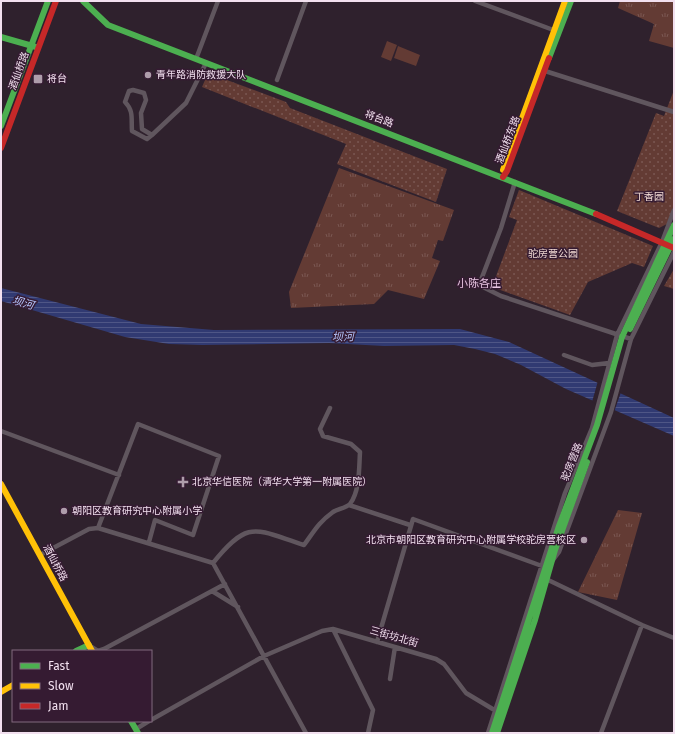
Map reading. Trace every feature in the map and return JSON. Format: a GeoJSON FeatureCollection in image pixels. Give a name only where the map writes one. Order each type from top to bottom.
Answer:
{"type":"FeatureCollection","features":[{"type":"Feature","properties":{"kind":"street","name":"酒仙桥路"},"geometry":{"type":"LineString","coordinates":[[1,126],[48,1]]}},
{"type":"Feature","properties":{"kind":"street","name":"酒仙桥路"},"geometry":{"type":"LineString","coordinates":[[1,148],[56,1]]}},
{"type":"Feature","properties":{"kind":"street","name":"将台路"},"geometry":{"type":"LineString","coordinates":[[83,1],[102,21],[108,25],[622,224],[669,247]]}},
{"type":"Feature","properties":{"kind":"street"},"geometry":{"type":"LineString","coordinates":[[196,59],[218,1]]}},
{"type":"Feature","properties":{"kind":"street"},"geometry":{"type":"LineString","coordinates":[[277,80],[306,1]]}},
{"type":"Feature","properties":{"kind":"street"},"geometry":{"type":"LineString","coordinates":[[475,1],[557,32]]}},
{"type":"Feature","properties":{"kind":"street","name":"酒仙桥东路"},"geometry":{"type":"LineString","coordinates":[[503,178],[545,71],[565,1]]}},
{"type":"Feature","properties":{"kind":"street","name":"酒仙桥东路"},"geometry":{"type":"LineString","coordinates":[[503,178],[503,169],[557,32],[571,1]]}},
{"type":"Feature","properties":{"kind":"street"},"geometry":{"type":"LineString","coordinates":[[1,36],[38,48]]}},
{"type":"Feature","properties":{"kind":"street"},"geometry":{"type":"LineString","coordinates":[[152,135],[142,129],[141,113],[146,100],[144,93],[134,90],[129,92],[125,102],[130,106],[132,114],[132,131],[147,139],[152,135],[186,103],[206,63]]}},
{"type":"Feature","properties":{"kind":"street"},"geometry":{"type":"LineString","coordinates":[[545,71],[674,112]]}},
{"type":"Feature","properties":{"kind":"street"},"geometry":{"type":"LineString","coordinates":[[515,182],[501,228],[479,285],[501,296],[624,337]]}},
{"type":"Feature","properties":{"kind":"street"},"geometry":{"type":"LineString","coordinates":[[611,382],[609,363],[624,337],[669,247],[674,210]]}},
{"type":"Feature","properties":{"kind":"street","name":"驼房营路"},"geometry":{"type":"LineString","coordinates":[[669,247],[674,224]]}},
{"type":"Feature","properties":{"kind":"street","name":"驼房营路"},"geometry":{"type":"LineString","coordinates":[[499,712],[604,409],[624,337],[674,239]]}},
{"type":"Feature","properties":{"kind":"street"},"geometry":{"type":"LineString","coordinates":[[611,382],[624,337]]}},
{"type":"Feature","properties":{"kind":"street"},"geometry":{"type":"LineString","coordinates":[[564,355],[592,366],[609,363]]}},
{"type":"Feature","properties":{"kind":"street"},"geometry":{"type":"LineString","coordinates":[[213,563],[228,544],[242,533],[257,530],[276,534],[304,545],[318,523],[335,511],[349,505],[355,494],[360,452],[351,444],[323,436],[320,429],[330,408]]}},
{"type":"Feature","properties":{"kind":"street","name":"驼房营路"},"geometry":{"type":"LineString","coordinates":[[545,579],[543,567],[604,409]]}},
{"type":"Feature","properties":{"kind":"street"},"geometry":{"type":"LineString","coordinates":[[98,528],[138,424],[219,456],[193,535],[155,520],[148,542]]}},
{"type":"Feature","properties":{"kind":"street"},"geometry":{"type":"LineString","coordinates":[[1,431],[119,475]]}},
{"type":"Feature","properties":{"kind":"street","name":"酒仙桥路"},"geometry":{"type":"LineString","coordinates":[[2,488],[91,650]]}},
{"type":"Feature","properties":{"kind":"street"},"geometry":{"type":"LineString","coordinates":[[349,505],[410,525]]}},
{"type":"Feature","properties":{"kind":"street"},"geometry":{"type":"LineString","coordinates":[[377,642],[412,519],[543,567],[492,733]]}},
{"type":"Feature","properties":{"kind":"street"},"geometry":{"type":"LineString","coordinates":[[40,555],[89,529],[98,528],[213,563],[239,608],[306,733]]}},
{"type":"Feature","properties":{"kind":"street"},"geometry":{"type":"LineString","coordinates":[[545,579],[674,638]]}},
{"type":"Feature","properties":{"kind":"street"},"geometry":{"type":"LineString","coordinates":[[101,650],[225,584]]}},
{"type":"Feature","properties":{"kind":"street"},"geometry":{"type":"LineString","coordinates":[[212,591],[239,608]]}},
{"type":"Feature","properties":{"kind":"street"},"geometry":{"type":"LineString","coordinates":[[601,733],[642,624]]}},
{"type":"Feature","properties":{"kind":"street"},"geometry":{"type":"LineString","coordinates":[[152,719],[264,656],[322,631],[334,629],[373,710],[368,733]]}},
{"type":"Feature","properties":{"kind":"street","name":"三街坊北街"},"geometry":{"type":"LineString","coordinates":[[334,629],[436,659],[444,664],[466,693],[499,712]]}},
{"type":"Feature","properties":{"kind":"street"},"geometry":{"type":"LineString","coordinates":[[78,650],[88,645],[96,650]]}},
{"type":"Feature","properties":{"kind":"street"},"geometry":{"type":"LineString","coordinates":[[390,679],[395,647]]}},
{"type":"Feature","properties":{"kind":"street"},"geometry":{"type":"LineString","coordinates":[[1,692],[12,686]]}},
{"type":"Feature","properties":{"kind":"street"},"geometry":{"type":"LineString","coordinates":[[488,733],[499,712]]}},
{"type":"Feature","properties":{"kind":"street"},"geometry":{"type":"LineString","coordinates":[[497,733],[499,712]]}},
{"type":"Feature","properties":{"kind":"street"},"geometry":{"type":"LineString","coordinates":[[132,722],[137,731],[148,722]]}},
{"type":"Feature","properties":{"kind":"green space"},"geometry":{"type":"Polygon","coordinates":[[[620,1],[674,1],[674,48],[649,41],[654,24],[618,8],[620,1]]]}},
{"type":"Feature","properties":{"kind":"green space"},"geometry":{"type":"Polygon","coordinates":[[[387,41],[397,45],[391,61],[381,57],[387,41]]]}},
{"type":"Feature","properties":{"kind":"green space"},"geometry":{"type":"Polygon","coordinates":[[[398,46],[420,55],[416,66],[394,58],[398,46]]]}},
{"type":"Feature","properties":{"kind":"green space"},"geometry":{"type":"Polygon","coordinates":[[[208,73],[286,102],[290,108],[447,169],[436,202],[337,164],[346,144],[202,87],[208,73]]]}},
{"type":"Feature","properties":{"kind":"green space","name":"丁香园"},"geometry":{"type":"Polygon","coordinates":[[[674,90],[674,205],[667,224],[659,228],[617,211],[656,113],[664,116],[674,90]]]}},
{"type":"Feature","properties":{"kind":"green space"},"geometry":{"type":"Polygon","coordinates":[[[339,168],[454,210],[443,241],[438,240],[432,258],[440,261],[424,299],[388,290],[374,304],[291,308],[289,292],[339,168]]]}},
{"type":"Feature","properties":{"kind":"green space","name":"驼房营公园"},"geometry":{"type":"Polygon","coordinates":[[[519,190],[653,246],[644,267],[632,263],[588,282],[570,315],[492,287],[517,220],[509,217],[519,190]]]}},
{"type":"Feature","properties":{"kind":"green space"},"geometry":{"type":"Polygon","coordinates":[[[674,269],[674,289],[664,286],[674,269]]]}},
{"type":"Feature","properties":{"kind":"green space"},"geometry":{"type":"Polygon","coordinates":[[[618,510],[642,513],[617,600],[578,592],[618,510]]]}},
{"type":"Feature","properties":{"kind":"water","name":"坝河"},"geometry":{"type":"Polygon","coordinates":[[[1,288],[141,324],[214,330],[460,329],[509,342],[674,418],[674,436],[566,389],[521,365],[495,354],[475,349],[454,345],[384,346],[329,343],[202,345],[169,344],[125,337],[1,301],[1,288]]]}},
{"type":"Feature","properties":{"kind":"pier"},"geometry":{"type":"Polygon","coordinates":[[[598,381],[621,392],[614,412],[592,402],[598,381]]]}},
{"type":"Feature","properties":{"kind":"traffic: fast"},"geometry":{"type":"LineString","coordinates":[[1,126],[48,1]]}},
{"type":"Feature","properties":{"kind":"traffic: fast"},"geometry":{"type":"LineString","coordinates":[[83,1],[108,25],[596,214]]}},
{"type":"Feature","properties":{"kind":"traffic: fast"},"geometry":{"type":"LineString","coordinates":[[549,58],[571,1]]}},
{"type":"Feature","properties":{"kind":"traffic: fast"},"geometry":{"type":"LineString","coordinates":[[1,37],[36,47]]}},
{"type":"Feature","properties":{"kind":"traffic: fast"},"geometry":{"type":"LineString","coordinates":[[492,733],[559,526],[597,425],[622,337],[674,225]]}},
{"type":"Feature","properties":{"kind":"traffic: fast"},"geometry":{"type":"LineString","coordinates":[[630,329],[674,239]]}},
{"type":"Feature","properties":{"kind":"traffic: fast"},"geometry":{"type":"LineString","coordinates":[[497,733],[535,620],[555,550],[587,462]]}},
{"type":"Feature","properties":{"kind":"traffic: fast"},"geometry":{"type":"LineString","coordinates":[[78,650],[89,645]]}},
{"type":"Feature","properties":{"kind":"traffic: fast"},"geometry":{"type":"LineString","coordinates":[[132,722],[138,733]]}},
{"type":"Feature","properties":{"kind":"traffic: slow"},"geometry":{"type":"LineString","coordinates":[[503,170],[565,1]]}},
{"type":"Feature","properties":{"kind":"traffic: slow"},"geometry":{"type":"LineString","coordinates":[[1,484],[91,650]]}},
{"type":"Feature","properties":{"kind":"traffic: slow"},"geometry":{"type":"LineString","coordinates":[[1,692],[12,686]]}},
{"type":"Feature","properties":{"kind":"traffic: jam"},"geometry":{"type":"LineString","coordinates":[[1,148],[56,1]]}},
{"type":"Feature","properties":{"kind":"traffic: jam"},"geometry":{"type":"LineString","coordinates":[[503,177],[507,171],[549,58]]}},
{"type":"Feature","properties":{"kind":"traffic: jam"},"geometry":{"type":"LineString","coordinates":[[596,214],[674,248]]}},
{"type":"Feature","properties":{"kind":"place","name":"青年路消防救援大队"},"geometry":{"type":"Point","coordinates":[148,75]}},
{"type":"Feature","properties":{"kind":"place","name":"将台"},"geometry":{"type":"Point","coordinates":[38,79]}},
{"type":"Feature","properties":{"kind":"place","name":"北京华信医院（清华大学第一附属医院）"},"geometry":{"type":"Point","coordinates":[183,482]}},
{"type":"Feature","properties":{"kind":"place","name":"朝阳区教育研究中心附属小学"},"geometry":{"type":"Point","coordinates":[64,511]}},
{"type":"Feature","properties":{"kind":"place","name":"北京市朝阳区教育研究中心附属学校驼房营校区"},"geometry":{"type":"Point","coordinates":[584,540]}},
{"type":"Feature","properties":{"kind":"district","name":"小陈各庄"},"geometry":{"type":"Point","coordinates":[479,283]}}]}
